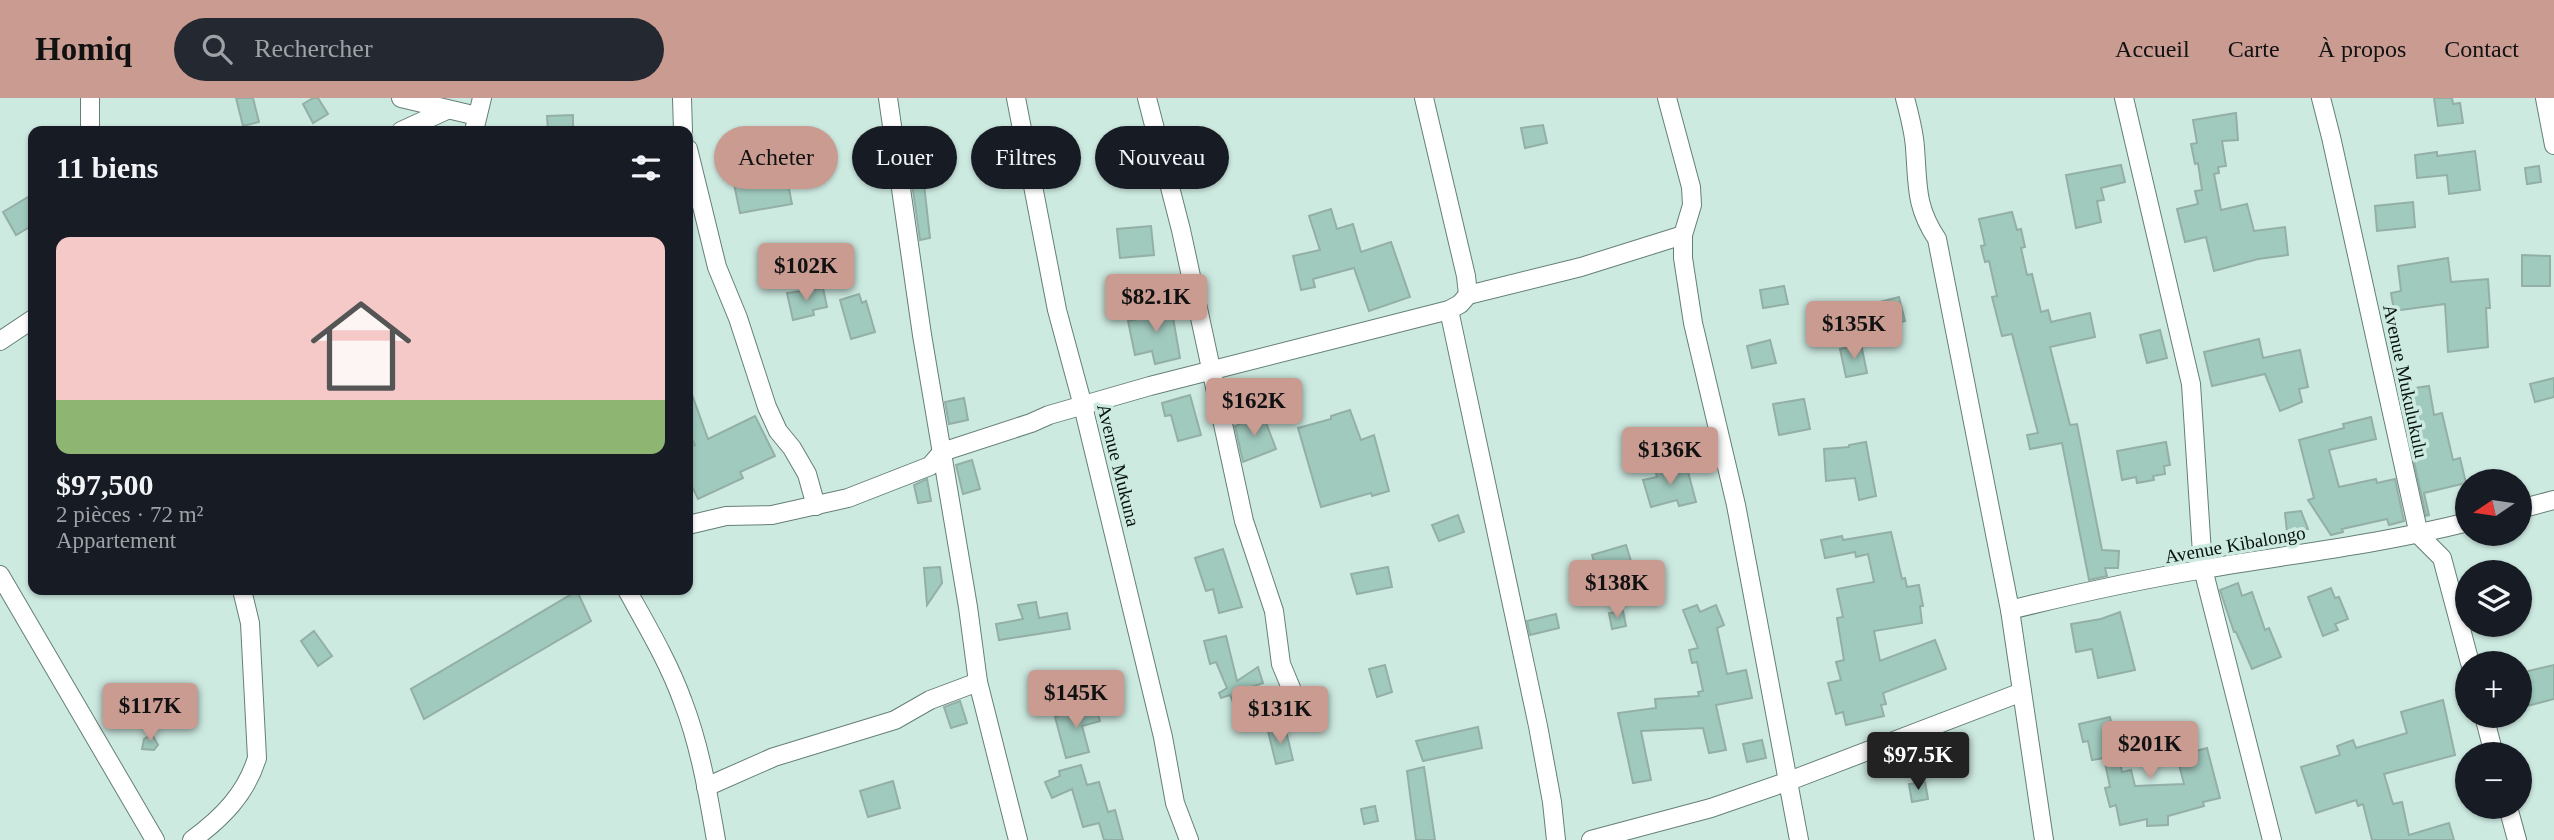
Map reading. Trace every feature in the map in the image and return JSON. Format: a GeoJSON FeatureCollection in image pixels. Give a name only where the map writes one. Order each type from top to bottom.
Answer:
{"type":"FeatureCollection","features":[{"type":"Feature","properties":{"kind":"street"},"geometry":{"type":"LineString","coordinates":[[90,98],[90,126]]}},
{"type":"Feature","properties":{"kind":"street"},"geometry":{"type":"LineString","coordinates":[[401,98],[447,110],[476,124],[482,98]]}},
{"type":"Feature","properties":{"kind":"street"},"geometry":{"type":"LineString","coordinates":[[682,98],[683,126]]}},
{"type":"Feature","properties":{"kind":"street"},"geometry":{"type":"LineString","coordinates":[[888,98],[978,682],[1018,840]]}},
{"type":"Feature","properties":{"kind":"street","name":"Avenue Mukuna"},"geometry":{"type":"LineString","coordinates":[[1016,98],[1057,310],[1083,405],[1163,737],[1175,803],[1189,840]]}},
{"type":"Feature","properties":{"kind":"street"},"geometry":{"type":"LineString","coordinates":[[1147,98],[1168,177],[1241,510],[1274,611],[1281,664],[1296,700]]}},
{"type":"Feature","properties":{"kind":"street"},"geometry":{"type":"LineString","coordinates":[[1424,98],[1466,276],[1468,295]]}},
{"type":"Feature","properties":{"kind":"street"},"geometry":{"type":"LineString","coordinates":[[1667,98],[1691,187],[1692,205],[1683,235],[1683,258],[1693,323],[1736,505],[1799,840]]}},
{"type":"Feature","properties":{"kind":"street"},"geometry":{"type":"LineString","coordinates":[[1905,98],[1915,148],[1917,194],[1923,216],[1937,239],[2010,610],[2044,840]]}},
{"type":"Feature","properties":{"kind":"street"},"geometry":{"type":"LineString","coordinates":[[2124,98],[2190,384],[2203,569],[2272,840]]}},
{"type":"Feature","properties":{"kind":"street","name":"Avenue Mukulukulu"},"geometry":{"type":"LineString","coordinates":[[2321,98],[2419,535]]}},
{"type":"Feature","properties":{"kind":"street"},"geometry":{"type":"LineString","coordinates":[[2545,98],[2554,145]]}},
{"type":"Feature","properties":{"kind":"street"},"geometry":{"type":"LineString","coordinates":[[412,126],[447,110]]}},
{"type":"Feature","properties":{"kind":"street"},"geometry":{"type":"LineString","coordinates":[[693,169],[717,267],[738,318],[766,407],[778,431],[807,474],[816,506]]}},
{"type":"Feature","properties":{"kind":"street"},"geometry":{"type":"LineString","coordinates":[[693,524],[726,516],[772,515],[848,498],[930,466],[942,452],[1083,405],[1449,310],[1460,304],[1468,295],[1581,267],[1683,235]]}},
{"type":"Feature","properties":{"kind":"street"},"geometry":{"type":"LineString","coordinates":[[1449,310],[1538,726],[1556,840]]}},
{"type":"Feature","properties":{"kind":"street"},"geometry":{"type":"LineString","coordinates":[[0,341],[28,322]]}},
{"type":"Feature","properties":{"kind":"street"},"geometry":{"type":"LineString","coordinates":[[2532,506],[2554,500]]}},
{"type":"Feature","properties":{"kind":"street","name":"Avenue Kibalongo"},"geometry":{"type":"LineString","coordinates":[[2010,610],[2203,569],[2419,535],[2455,525]]}},
{"type":"Feature","properties":{"kind":"street"},"geometry":{"type":"LineString","coordinates":[[2419,535],[2442,558],[2467,651]]}},
{"type":"Feature","properties":{"kind":"street"},"geometry":{"type":"LineString","coordinates":[[1,579],[155,840]]}},
{"type":"Feature","properties":{"kind":"street"},"geometry":{"type":"LineString","coordinates":[[192,840],[213,824],[238,798],[251,777],[257,758],[250,622],[243,595]]}},
{"type":"Feature","properties":{"kind":"street"},"geometry":{"type":"LineString","coordinates":[[631,595],[664,657],[683,702],[706,787],[716,840]]}},
{"type":"Feature","properties":{"kind":"street"},"geometry":{"type":"LineString","coordinates":[[706,787],[774,757],[895,720],[930,700],[978,682]]}},
{"type":"Feature","properties":{"kind":"street"},"geometry":{"type":"LineString","coordinates":[[1591,840],[1711,808],[2022,692]]}},
{"type":"Feature","properties":{"kind":"street"},"geometry":{"type":"LineString","coordinates":[[2511,819],[2517,840]]}},
{"type":"Feature","properties":{"kind":"building"},"geometry":{"type":"Polygon","coordinates":[[[236,98],[253,98],[259,122],[243,126],[236,98]]]}},
{"type":"Feature","properties":{"kind":"building"},"geometry":{"type":"Polygon","coordinates":[[[318,98],[328,114],[313,123],[303,104],[318,98]]]}},
{"type":"Feature","properties":{"kind":"building"},"geometry":{"type":"Polygon","coordinates":[[[2434,98],[2452,98],[2453,104],[2460,103],[2463,123],[2438,126],[2434,98]]]}},
{"type":"Feature","properties":{"kind":"building"},"geometry":{"type":"Polygon","coordinates":[[[2236,113],[2238,140],[2222,141],[2226,166],[2218,167],[2219,173],[2214,174],[2221,210],[2247,204],[2254,231],[2285,227],[2288,255],[2258,259],[2214,271],[2206,237],[2185,242],[2177,209],[2198,204],[2195,191],[2202,190],[2198,163],[2195,164],[2191,144],[2197,143],[2193,120],[2236,113]]]}},
{"type":"Feature","properties":{"kind":"building"},"geometry":{"type":"Polygon","coordinates":[[[573,115],[573,126],[548,126],[547,116],[573,115]]]}},
{"type":"Feature","properties":{"kind":"building"},"geometry":{"type":"Polygon","coordinates":[[[1543,125],[1547,143],[1525,148],[1521,128],[1543,125]]]}},
{"type":"Feature","properties":{"kind":"building"},"geometry":{"type":"Polygon","coordinates":[[[2475,151],[2480,190],[2449,194],[2447,175],[2417,178],[2415,155],[2437,152],[2437,156],[2475,151]]]}},
{"type":"Feature","properties":{"kind":"building"},"geometry":{"type":"Polygon","coordinates":[[[2121,165],[2125,182],[2101,188],[2104,200],[2097,201],[2101,222],[2076,228],[2066,175],[2121,165]]]}},
{"type":"Feature","properties":{"kind":"building"},"geometry":{"type":"Polygon","coordinates":[[[2539,166],[2541,182],[2527,184],[2525,168],[2539,166]]]}},
{"type":"Feature","properties":{"kind":"building"},"geometry":{"type":"Polygon","coordinates":[[[735,189],[789,189],[792,204],[740,213],[735,189]]]}},
{"type":"Feature","properties":{"kind":"building"},"geometry":{"type":"Polygon","coordinates":[[[913,189],[925,189],[930,238],[920,240],[913,189]]]}},
{"type":"Feature","properties":{"kind":"building"},"geometry":{"type":"Polygon","coordinates":[[[28,197],[28,228],[16,235],[3,212],[28,197]]]}},
{"type":"Feature","properties":{"kind":"building"},"geometry":{"type":"Polygon","coordinates":[[[2413,202],[2415,227],[2377,231],[2375,206],[2413,202]]]}},
{"type":"Feature","properties":{"kind":"building"},"geometry":{"type":"Polygon","coordinates":[[[1331,209],[1337,229],[1353,224],[1361,252],[1391,242],[1410,297],[1369,311],[1354,268],[1313,279],[1315,287],[1301,290],[1293,256],[1320,250],[1309,216],[1331,209]]]}},
{"type":"Feature","properties":{"kind":"building"},"geometry":{"type":"Polygon","coordinates":[[[2012,212],[2017,230],[2021,229],[2025,247],[2021,248],[2027,275],[2032,274],[2041,312],[2048,310],[2051,322],[2090,313],[2095,337],[2050,347],[2070,425],[2077,424],[2102,550],[2119,551],[2118,568],[2105,568],[2107,576],[2089,580],[2062,443],[2030,449],[2027,435],[2038,433],[2012,334],[2002,336],[1992,297],[1997,296],[1989,261],[1985,262],[1981,246],[1985,245],[1979,219],[2012,212]]]}},
{"type":"Feature","properties":{"kind":"building"},"geometry":{"type":"Polygon","coordinates":[[[1151,226],[1154,255],[1120,258],[1117,229],[1151,226]]]}},
{"type":"Feature","properties":{"kind":"building"},"geometry":{"type":"Polygon","coordinates":[[[2522,255],[2550,256],[2550,286],[2522,286],[2522,255]]]}},
{"type":"Feature","properties":{"kind":"building"},"geometry":{"type":"Polygon","coordinates":[[[2448,258],[2451,282],[2488,279],[2488,347],[2448,352],[2445,304],[2394,311],[2391,293],[2401,291],[2398,266],[2448,258]]]}},
{"type":"Feature","properties":{"kind":"building"},"geometry":{"type":"Polygon","coordinates":[[[1784,286],[1788,304],[1763,308],[1760,290],[1784,286]]]}},
{"type":"Feature","properties":{"kind":"building"},"geometry":{"type":"Polygon","coordinates":[[[823,288],[827,307],[813,310],[814,315],[793,320],[787,293],[823,288]]]}},
{"type":"Feature","properties":{"kind":"building"},"geometry":{"type":"Polygon","coordinates":[[[859,294],[862,303],[866,301],[875,332],[851,339],[840,300],[859,294]]]}},
{"type":"Feature","properties":{"kind":"building"},"geometry":{"type":"Polygon","coordinates":[[[1899,297],[1905,321],[1859,333],[1853,309],[1899,297]]]}},
{"type":"Feature","properties":{"kind":"building"},"geometry":{"type":"Polygon","coordinates":[[[1170,300],[1180,358],[1155,364],[1152,351],[1135,355],[1128,321],[1157,315],[1155,303],[1170,300]]]}},
{"type":"Feature","properties":{"kind":"building"},"geometry":{"type":"Polygon","coordinates":[[[2160,330],[2167,358],[2147,363],[2140,335],[2160,330]]]}},
{"type":"Feature","properties":{"kind":"building"},"geometry":{"type":"Polygon","coordinates":[[[2259,339],[2263,358],[2300,350],[2308,387],[2299,389],[2302,402],[2280,411],[2265,374],[2212,386],[2204,352],[2259,339]]]}},
{"type":"Feature","properties":{"kind":"building"},"geometry":{"type":"Polygon","coordinates":[[[1770,340],[1776,363],[1752,368],[1747,346],[1770,340]]]}},
{"type":"Feature","properties":{"kind":"building"},"geometry":{"type":"Polygon","coordinates":[[[1861,344],[1867,373],[1846,377],[1840,349],[1861,344]]]}},
{"type":"Feature","properties":{"kind":"building"},"geometry":{"type":"Polygon","coordinates":[[[2554,378],[2554,397],[2535,402],[2530,384],[2554,378]]]}},
{"type":"Feature","properties":{"kind":"building"},"geometry":{"type":"Polygon","coordinates":[[[2429,386],[2434,415],[2442,413],[2453,460],[2460,458],[2463,469],[2455,469],[2455,486],[2424,493],[2429,515],[2426,516],[2405,421],[2401,390],[2429,386]]]}},
{"type":"Feature","properties":{"kind":"building"},"geometry":{"type":"Polygon","coordinates":[[[1190,395],[1201,435],[1178,441],[1171,415],[1165,416],[1162,403],[1190,395]]]}},
{"type":"Feature","properties":{"kind":"building"},"geometry":{"type":"Polygon","coordinates":[[[693,397],[708,439],[755,416],[775,456],[740,472],[743,478],[698,499],[693,488],[693,397]]]}},
{"type":"Feature","properties":{"kind":"building"},"geometry":{"type":"Polygon","coordinates":[[[964,398],[968,420],[949,424],[945,402],[964,398]]]}},
{"type":"Feature","properties":{"kind":"building"},"geometry":{"type":"Polygon","coordinates":[[[1804,399],[1810,429],[1779,435],[1773,404],[1804,399]]]}},
{"type":"Feature","properties":{"kind":"building"},"geometry":{"type":"Polygon","coordinates":[[[1350,410],[1361,440],[1374,435],[1389,491],[1372,496],[1371,493],[1321,507],[1298,428],[1331,419],[1331,416],[1350,410]]]}},
{"type":"Feature","properties":{"kind":"building"},"geometry":{"type":"Polygon","coordinates":[[[1263,415],[1276,449],[1243,462],[1235,426],[1263,415]]]}},
{"type":"Feature","properties":{"kind":"building"},"geometry":{"type":"Polygon","coordinates":[[[2371,417],[2376,439],[2329,450],[2339,487],[2376,479],[2377,483],[2395,479],[2404,521],[2389,525],[2387,519],[2342,529],[2343,532],[2331,535],[2308,500],[2314,498],[2299,440],[2344,428],[2343,424],[2371,417]]]}},
{"type":"Feature","properties":{"kind":"building"},"geometry":{"type":"Polygon","coordinates":[[[1866,442],[1876,496],[1859,500],[1855,478],[1826,481],[1824,449],[1849,447],[1866,442]]]}},
{"type":"Feature","properties":{"kind":"building"},"geometry":{"type":"Polygon","coordinates":[[[2166,442],[2170,465],[2164,466],[2165,474],[2153,476],[2154,480],[2137,483],[2136,477],[2122,480],[2117,451],[2166,442]]]}},
{"type":"Feature","properties":{"kind":"building"},"geometry":{"type":"Polygon","coordinates":[[[972,460],[980,489],[963,494],[956,465],[972,460]]]}},
{"type":"Feature","properties":{"kind":"building"},"geometry":{"type":"Polygon","coordinates":[[[1670,465],[1672,473],[1687,468],[1696,502],[1679,506],[1677,500],[1651,507],[1643,480],[1657,477],[1655,469],[1670,465]]]}},
{"type":"Feature","properties":{"kind":"building"},"geometry":{"type":"Polygon","coordinates":[[[927,479],[931,501],[918,503],[914,485],[927,479]]]}},
{"type":"Feature","properties":{"kind":"building"},"geometry":{"type":"Polygon","coordinates":[[[2301,511],[2308,529],[2287,532],[2285,513],[2301,511]]]}},
{"type":"Feature","properties":{"kind":"building"},"geometry":{"type":"Polygon","coordinates":[[[1458,515],[1464,532],[1439,541],[1432,525],[1458,515]]]}},
{"type":"Feature","properties":{"kind":"building"},"geometry":{"type":"Polygon","coordinates":[[[1891,532],[1902,579],[1905,578],[1907,587],[1919,585],[1923,606],[1920,606],[1922,623],[1874,631],[1880,661],[1935,640],[1946,669],[1883,693],[1886,704],[1881,705],[1884,716],[1846,725],[1843,712],[1836,714],[1828,683],[1841,680],[1836,662],[1844,660],[1837,618],[1843,617],[1837,589],[1874,582],[1868,554],[1856,557],[1855,552],[1825,558],[1821,540],[1842,536],[1843,540],[1891,532]]]}},
{"type":"Feature","properties":{"kind":"building"},"geometry":{"type":"Polygon","coordinates":[[[1626,545],[1636,577],[1607,585],[1606,582],[1601,584],[1592,555],[1626,545]]]}},
{"type":"Feature","properties":{"kind":"building"},"geometry":{"type":"Polygon","coordinates":[[[1223,549],[1242,607],[1219,613],[1213,589],[1206,591],[1195,558],[1223,549]]]}},
{"type":"Feature","properties":{"kind":"building"},"geometry":{"type":"Polygon","coordinates":[[[940,567],[942,583],[927,605],[924,568],[940,567]]]}},
{"type":"Feature","properties":{"kind":"building"},"geometry":{"type":"Polygon","coordinates":[[[1388,567],[1392,587],[1357,594],[1351,574],[1388,567]]]}},
{"type":"Feature","properties":{"kind":"building"},"geometry":{"type":"Polygon","coordinates":[[[2238,583],[2242,596],[2252,592],[2265,630],[2269,628],[2281,657],[2252,669],[2234,632],[2220,590],[2238,583]]]}},
{"type":"Feature","properties":{"kind":"building"},"geometry":{"type":"Polygon","coordinates":[[[2331,588],[2335,598],[2339,597],[2348,619],[2335,624],[2338,630],[2323,636],[2308,597],[2331,588]]]}},
{"type":"Feature","properties":{"kind":"building"},"geometry":{"type":"Polygon","coordinates":[[[570,595],[579,595],[591,621],[424,719],[411,689],[570,595]]]}},
{"type":"Feature","properties":{"kind":"building"},"geometry":{"type":"Polygon","coordinates":[[[1036,602],[1039,618],[1067,613],[1070,629],[999,640],[996,624],[1023,619],[1018,605],[1036,602]]]}},
{"type":"Feature","properties":{"kind":"building"},"geometry":{"type":"Polygon","coordinates":[[[1697,605],[1700,612],[1716,605],[1724,625],[1717,628],[1727,674],[1746,670],[1752,698],[1716,705],[1726,750],[1709,753],[1703,728],[1641,731],[1651,780],[1633,783],[1618,713],[1656,708],[1655,699],[1699,696],[1698,692],[1703,691],[1697,662],[1692,663],[1689,650],[1698,648],[1683,610],[1697,605]]]}},
{"type":"Feature","properties":{"kind":"building"},"geometry":{"type":"Polygon","coordinates":[[[1623,611],[1626,626],[1612,629],[1609,613],[1623,611]]]}},
{"type":"Feature","properties":{"kind":"building"},"geometry":{"type":"Polygon","coordinates":[[[2120,612],[2135,670],[2098,678],[2092,649],[2076,652],[2071,624],[2101,619],[2120,612]]]}},
{"type":"Feature","properties":{"kind":"building"},"geometry":{"type":"Polygon","coordinates":[[[1556,614],[1559,628],[1530,635],[1527,621],[1556,614]]]}},
{"type":"Feature","properties":{"kind":"building"},"geometry":{"type":"Polygon","coordinates":[[[314,631],[332,656],[318,666],[301,641],[314,631]]]}},
{"type":"Feature","properties":{"kind":"building"},"geometry":{"type":"Polygon","coordinates":[[[1226,636],[1237,681],[1258,667],[1263,683],[1240,691],[1244,706],[1236,709],[1230,695],[1221,698],[1219,693],[1227,688],[1216,662],[1210,664],[1204,641],[1226,636]]]}},
{"type":"Feature","properties":{"kind":"building"},"geometry":{"type":"Polygon","coordinates":[[[1385,665],[1392,692],[1377,697],[1369,669],[1385,665]]]}},
{"type":"Feature","properties":{"kind":"building"},"geometry":{"type":"Polygon","coordinates":[[[2554,665],[2554,699],[2532,705],[2532,670],[2554,665]]]}},
{"type":"Feature","properties":{"kind":"building"},"geometry":{"type":"Polygon","coordinates":[[[2443,700],[2455,755],[2384,774],[2393,804],[2402,802],[2409,835],[2449,823],[2454,840],[2372,840],[2363,804],[2358,806],[2356,800],[2316,813],[2301,767],[2340,755],[2337,746],[2353,740],[2356,748],[2407,733],[2401,712],[2443,700]]]}},
{"type":"Feature","properties":{"kind":"building"},"geometry":{"type":"Polygon","coordinates":[[[960,701],[967,723],[951,728],[944,707],[960,701]]]}},
{"type":"Feature","properties":{"kind":"building"},"geometry":{"type":"Polygon","coordinates":[[[1095,704],[1100,721],[1082,726],[1089,752],[1066,758],[1055,717],[1095,704]]]}},
{"type":"Feature","properties":{"kind":"building"},"geometry":{"type":"Polygon","coordinates":[[[2110,717],[2122,772],[2131,770],[2135,786],[2184,784],[2177,756],[2207,748],[2220,798],[2203,802],[2204,806],[2168,816],[2168,825],[2147,826],[2147,819],[2120,825],[2116,805],[2110,807],[2105,788],[2110,787],[2104,758],[2092,760],[2088,741],[2083,742],[2079,724],[2110,717]]]}},
{"type":"Feature","properties":{"kind":"building"},"geometry":{"type":"Polygon","coordinates":[[[1285,727],[1293,760],[1276,764],[1268,731],[1285,727]]]}},
{"type":"Feature","properties":{"kind":"building"},"geometry":{"type":"Polygon","coordinates":[[[1478,727],[1482,748],[1423,761],[1416,741],[1478,727]]]}},
{"type":"Feature","properties":{"kind":"building"},"geometry":{"type":"Polygon","coordinates":[[[152,734],[158,745],[154,750],[142,749],[144,739],[152,734]]]}},
{"type":"Feature","properties":{"kind":"building"},"geometry":{"type":"Polygon","coordinates":[[[1762,740],[1766,758],[1747,762],[1743,744],[1762,740]]]}},
{"type":"Feature","properties":{"kind":"building"},"geometry":{"type":"Polygon","coordinates":[[[1081,765],[1087,785],[1099,782],[1108,812],[1115,810],[1123,840],[1104,840],[1099,823],[1083,827],[1072,789],[1052,798],[1045,782],[1060,776],[1059,771],[1081,765]]]}},
{"type":"Feature","properties":{"kind":"building"},"geometry":{"type":"Polygon","coordinates":[[[1424,767],[1435,840],[1416,840],[1407,771],[1424,767]]]}},
{"type":"Feature","properties":{"kind":"building"},"geometry":{"type":"Polygon","coordinates":[[[893,781],[900,808],[868,817],[860,791],[893,781]]]}},
{"type":"Feature","properties":{"kind":"building"},"geometry":{"type":"Polygon","coordinates":[[[1925,782],[1928,799],[1912,802],[1909,784],[1925,782]]]}},
{"type":"Feature","properties":{"kind":"building"},"geometry":{"type":"Polygon","coordinates":[[[1375,806],[1378,821],[1364,824],[1361,809],[1375,806]]]}}]}
